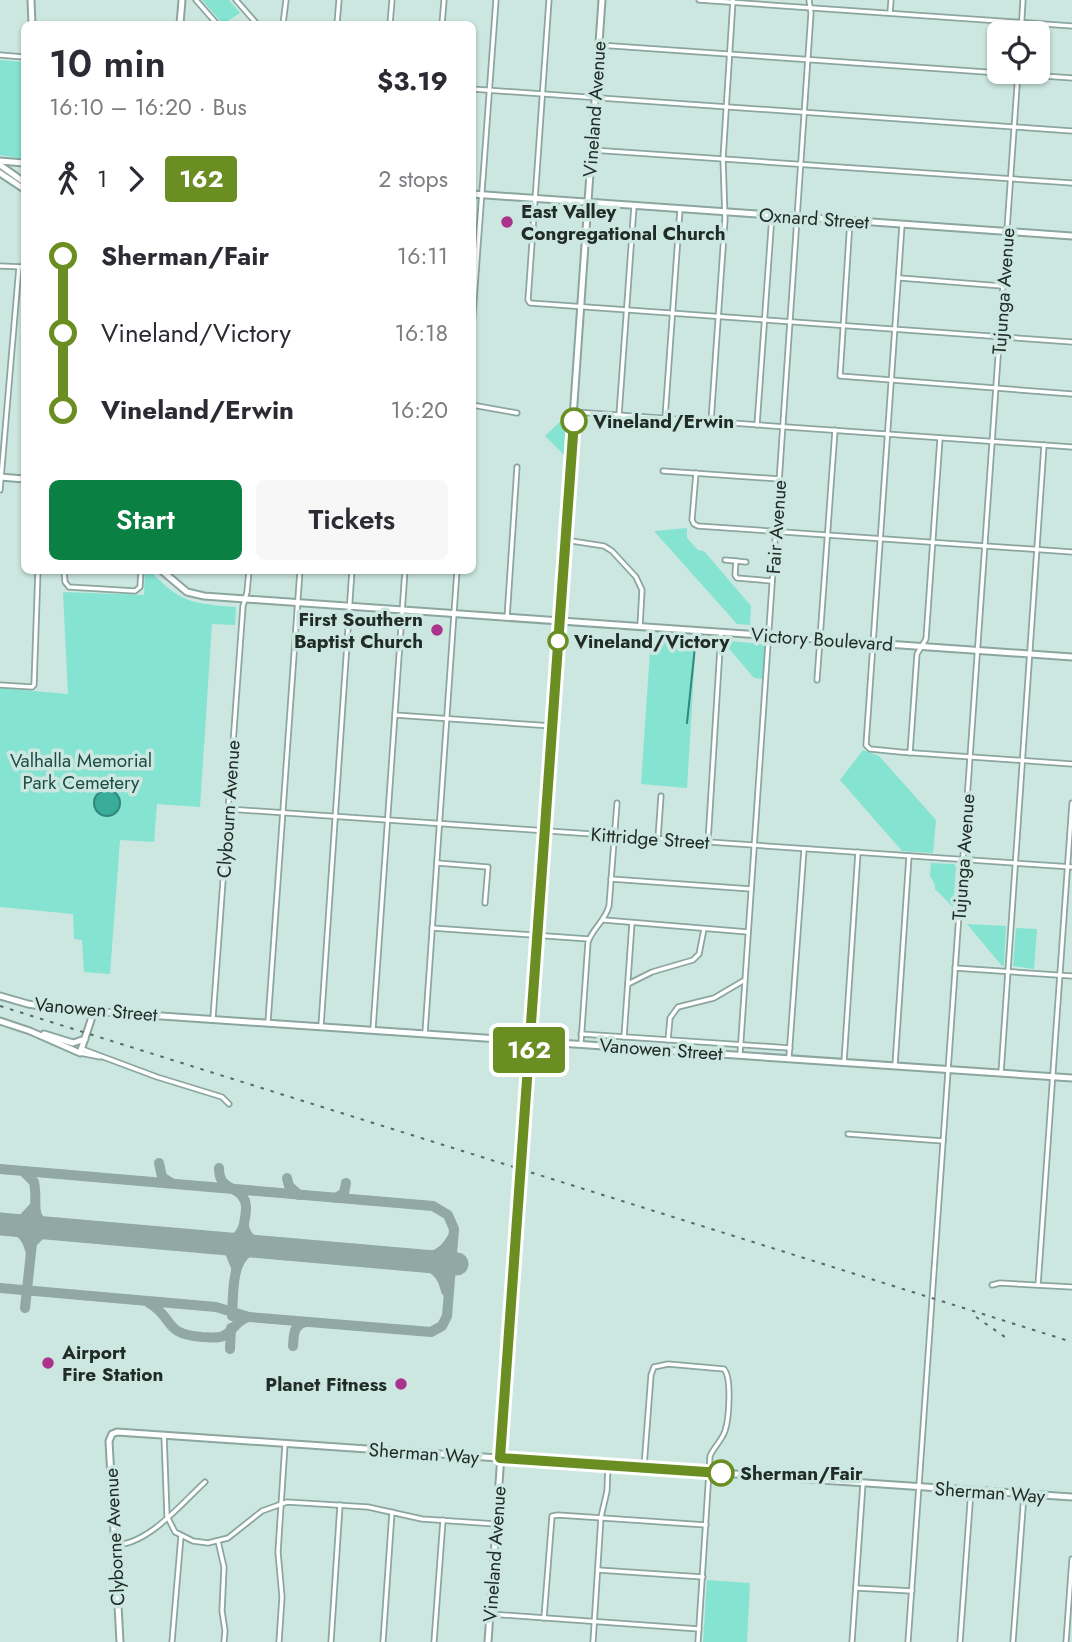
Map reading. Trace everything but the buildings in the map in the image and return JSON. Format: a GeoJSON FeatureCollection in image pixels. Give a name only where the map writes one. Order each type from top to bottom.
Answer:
{"type":"FeatureCollection","features":[{"type":"Feature","properties":{"kind":"main road"},"geometry":{"type":"LineString","coordinates":[[31,0],[32,21]]}},
{"type":"Feature","properties":{"kind":"main road"},"geometry":{"type":"LineString","coordinates":[[180,21],[182,0]]}},
{"type":"Feature","properties":{"kind":"main road","name":"Vineland Avenue"},"geometry":{"type":"LineString","coordinates":[[488,1642],[602,0]]}},
{"type":"Feature","properties":{"kind":"main road"},"geometry":{"type":"LineString","coordinates":[[0,163],[21,163]]}},
{"type":"Feature","properties":{"kind":"main road"},"geometry":{"type":"LineString","coordinates":[[0,163],[21,180]]}},
{"type":"Feature","properties":{"kind":"main road"},"geometry":{"type":"LineString","coordinates":[[0,173],[21,188]]}},
{"type":"Feature","properties":{"kind":"main road","name":"Oxnard Street"},"geometry":{"type":"LineString","coordinates":[[476,194],[1072,236]]}},
{"type":"Feature","properties":{"kind":"main road"},"geometry":{"type":"LineString","coordinates":[[1,477],[21,479]]}},
{"type":"Feature","properties":{"kind":"main road","name":"Victory Boulevard"},"geometry":{"type":"LineString","coordinates":[[166,574],[187,592],[204,596],[1072,657]]}},
{"type":"Feature","properties":{"kind":"main road","name":"Vanowen Street"},"geometry":{"type":"LineString","coordinates":[[0,996],[39,1006],[94,1011],[1072,1078]]}},
{"type":"Feature","properties":{"kind":"main road"},"geometry":{"type":"LineString","coordinates":[[81,1051],[94,1011]]}},
{"type":"Feature","properties":{"kind":"main road"},"geometry":{"type":"LineString","coordinates":[[0,1021],[81,1051]]}},
{"type":"Feature","properties":{"kind":"main road"},"geometry":{"type":"LineString","coordinates":[[30,1031],[73,1043],[85,1039]]}},
{"type":"Feature","properties":{"kind":"main road"},"geometry":{"type":"LineString","coordinates":[[44,1034],[81,1051]]}},
{"type":"Feature","properties":{"kind":"main road","name":"Sherman Way"},"geometry":{"type":"LineString","coordinates":[[111,1434],[117,1432],[164,1435],[1072,1497]]}},
{"type":"Feature","properties":{"kind":"main road","name":"Clyborne Avenue"},"geometry":{"type":"LineString","coordinates":[[111,1434],[109,1441],[121,1642]]}},
{"type":"Feature","properties":{"kind":"street"},"geometry":{"type":"LineString","coordinates":[[196,0],[214,21]]}},
{"type":"Feature","properties":{"kind":"street"},"geometry":{"type":"LineString","coordinates":[[236,0],[254,21]]}},
{"type":"Feature","properties":{"kind":"street"},"geometry":{"type":"LineString","coordinates":[[282,21],[286,0]]}},
{"type":"Feature","properties":{"kind":"street"},"geometry":{"type":"LineString","coordinates":[[337,21],[339,0]]}},
{"type":"Feature","properties":{"kind":"street"},"geometry":{"type":"LineString","coordinates":[[390,21],[392,0]]}},
{"type":"Feature","properties":{"kind":"street"},"geometry":{"type":"LineString","coordinates":[[442,21],[444,0]]}},
{"type":"Feature","properties":{"kind":"street"},"geometry":{"type":"LineString","coordinates":[[476,257],[496,0]]}},
{"type":"Feature","properties":{"kind":"street"},"geometry":{"type":"LineString","coordinates":[[549,0],[528,302],[1072,342]]}},
{"type":"Feature","properties":{"kind":"street"},"geometry":{"type":"LineString","coordinates":[[699,0],[995,21]]}},
{"type":"Feature","properties":{"kind":"street","name":"Fair Avenue"},"geometry":{"type":"LineString","coordinates":[[740,1054],[804,112],[809,0]]}},
{"type":"Feature","properties":{"kind":"street"},"geometry":{"type":"LineString","coordinates":[[837,9],[838,0]]}},
{"type":"Feature","properties":{"kind":"street"},"geometry":{"type":"LineString","coordinates":[[890,13],[891,0]]}},
{"type":"Feature","properties":{"kind":"street"},"geometry":{"type":"LineString","coordinates":[[1021,21],[1023,0]]}},
{"type":"Feature","properties":{"kind":"street"},"geometry":{"type":"LineString","coordinates":[[711,422],[725,212],[723,159],[733,1]]}},
{"type":"Feature","properties":{"kind":"street"},"geometry":{"type":"LineString","coordinates":[[1050,25],[1072,26]]}},
{"type":"Feature","properties":{"kind":"street"},"geometry":{"type":"LineString","coordinates":[[599,45],[987,71]]}},
{"type":"Feature","properties":{"kind":"street"},"geometry":{"type":"LineString","coordinates":[[0,55],[21,57]]}},
{"type":"Feature","properties":{"kind":"street"},"geometry":{"type":"LineString","coordinates":[[1050,76],[1072,78]]}},
{"type":"Feature","properties":{"kind":"street","name":"Tujunga Avenue"},"geometry":{"type":"LineString","coordinates":[[908,1642],[1017,84]]}},
{"type":"Feature","properties":{"kind":"street"},"geometry":{"type":"LineString","coordinates":[[476,89],[1072,131]]}},
{"type":"Feature","properties":{"kind":"street"},"geometry":{"type":"LineString","coordinates":[[592,150],[1072,183]]}},
{"type":"Feature","properties":{"kind":"street"},"geometry":{"type":"LineString","coordinates":[[619,415],[634,206]]}},
{"type":"Feature","properties":{"kind":"street"},"geometry":{"type":"LineString","coordinates":[[665,418],[680,209]]}},
{"type":"Feature","properties":{"kind":"street"},"geometry":{"type":"LineString","coordinates":[[757,425],[772,215]]}},
{"type":"Feature","properties":{"kind":"street"},"geometry":{"type":"LineString","coordinates":[[850,221],[840,376],[1072,394]]}},
{"type":"Feature","properties":{"kind":"street"},"geometry":{"type":"LineString","coordinates":[[902,225],[867,748],[1072,764]]}},
{"type":"Feature","properties":{"kind":"street"},"geometry":{"type":"LineString","coordinates":[[0,265],[21,267]]}},
{"type":"Feature","properties":{"kind":"street"},"geometry":{"type":"LineString","coordinates":[[0,489],[21,277]]}},
{"type":"Feature","properties":{"kind":"street"},"geometry":{"type":"LineString","coordinates":[[900,278],[1003,286]]}},
{"type":"Feature","properties":{"kind":"street"},"geometry":{"type":"LineString","coordinates":[[476,406],[517,413]]}},
{"type":"Feature","properties":{"kind":"street"},"geometry":{"type":"LineString","coordinates":[[575,412],[1072,447]]}},
{"type":"Feature","properties":{"kind":"street"},"geometry":{"type":"LineString","coordinates":[[817,680],[835,430]]}},
{"type":"Feature","properties":{"kind":"street"},"geometry":{"type":"LineString","coordinates":[[910,753],[917,654],[926,639],[940,438]]}},
{"type":"Feature","properties":{"kind":"street"},"geometry":{"type":"LineString","coordinates":[[1001,1073],[1044,445]]}},
{"type":"Feature","properties":{"kind":"street"},"geometry":{"type":"LineString","coordinates":[[507,618],[517,467]]}},
{"type":"Feature","properties":{"kind":"street"},"geometry":{"type":"LineString","coordinates":[[663,471],[779,479]]}},
{"type":"Feature","properties":{"kind":"street"},"geometry":{"type":"LineString","coordinates":[[696,473],[694,524],[1072,552]]}},
{"type":"Feature","properties":{"kind":"street"},"geometry":{"type":"LineString","coordinates":[[565,540],[604,546],[636,577],[642,590],[640,627]]}},
{"type":"Feature","properties":{"kind":"street"},"geometry":{"type":"LineString","coordinates":[[725,560],[746,562]]}},
{"type":"Feature","properties":{"kind":"street"},"geometry":{"type":"LineString","coordinates":[[736,561],[737,578],[772,581]]}},
{"type":"Feature","properties":{"kind":"street"},"geometry":{"type":"LineString","coordinates":[[0,685],[33,687],[38,574]]}},
{"type":"Feature","properties":{"kind":"street"},"geometry":{"type":"LineString","coordinates":[[65,574],[69,587],[138,590],[140,574]]}},
{"type":"Feature","properties":{"kind":"street","name":"Clybourn Avenue"},"geometry":{"type":"LineString","coordinates":[[213,1018],[248,574]]}},
{"type":"Feature","properties":{"kind":"street"},"geometry":{"type":"LineString","coordinates":[[268,1022],[300,574]]}},
{"type":"Feature","properties":{"kind":"street"},"geometry":{"type":"LineString","coordinates":[[321,1026],[352,574]]}},
{"type":"Feature","properties":{"kind":"street"},"geometry":{"type":"LineString","coordinates":[[373,1029],[405,574]]}},
{"type":"Feature","properties":{"kind":"street"},"geometry":{"type":"LineString","coordinates":[[425,1033],[457,574]]}},
{"type":"Feature","properties":{"kind":"street"},"geometry":{"type":"LineString","coordinates":[[708,842],[721,632]]}},
{"type":"Feature","properties":{"kind":"street"},"geometry":{"type":"LineString","coordinates":[[395,715],[552,726]]}},
{"type":"Feature","properties":{"kind":"street"},"geometry":{"type":"LineString","coordinates":[[658,838],[661,796]]}},
{"type":"Feature","properties":{"kind":"street"},"geometry":{"type":"LineString","coordinates":[[581,1043],[589,939],[604,920],[609,906],[617,803]]}},
{"type":"Feature","properties":{"kind":"street"},"geometry":{"type":"LineString","coordinates":[[1038,1285],[1070,867],[1072,803]]}},
{"type":"Feature","properties":{"kind":"street","name":"Kittridge Street"},"geometry":{"type":"LineString","coordinates":[[228,809],[1070,867]]}},
{"type":"Feature","properties":{"kind":"street"},"geometry":{"type":"LineString","coordinates":[[789,1057],[804,849]]}},
{"type":"Feature","properties":{"kind":"street"},"geometry":{"type":"LineString","coordinates":[[844,1062],[858,852]]}},
{"type":"Feature","properties":{"kind":"street"},"geometry":{"type":"LineString","coordinates":[[895,1065],[909,856]]}},
{"type":"Feature","properties":{"kind":"street"},"geometry":{"type":"LineString","coordinates":[[437,863],[488,867],[485,903]]}},
{"type":"Feature","properties":{"kind":"street"},"geometry":{"type":"LineString","coordinates":[[611,879],[751,888]]}},
{"type":"Feature","properties":{"kind":"street"},"geometry":{"type":"LineString","coordinates":[[604,920],[748,932]]}},
{"type":"Feature","properties":{"kind":"street"},"geometry":{"type":"LineString","coordinates":[[624,1037],[632,923]]}},
{"type":"Feature","properties":{"kind":"street"},"geometry":{"type":"LineString","coordinates":[[432,928],[589,939]]}},
{"type":"Feature","properties":{"kind":"street"},"geometry":{"type":"LineString","coordinates":[[628,984],[652,972],[693,960],[699,954],[704,929]]}},
{"type":"Feature","properties":{"kind":"street"},"geometry":{"type":"LineString","coordinates":[[955,968],[1072,976]]}},
{"type":"Feature","properties":{"kind":"street"},"geometry":{"type":"LineString","coordinates":[[668,1040],[670,1018],[678,1007],[714,998],[744,980]]}},
{"type":"Feature","properties":{"kind":"street","name":"Vanowen Street"},"geometry":{"type":"LineString","coordinates":[[581,1034],[790,1048]]}},
{"type":"Feature","properties":{"kind":"street"},"geometry":{"type":"LineString","coordinates":[[81,1051],[222,1097],[229,1104]]}},
{"type":"Feature","properties":{"kind":"street"},"geometry":{"type":"LineString","coordinates":[[848,1135],[943,1141]]}},
{"type":"Feature","properties":{"kind":"street"},"geometry":{"type":"LineString","coordinates":[[992,1285],[1000,1283],[1072,1287]]}},
{"type":"Feature","properties":{"kind":"street"},"geometry":{"type":"LineString","coordinates":[[644,1467],[650,1380],[654,1367],[667,1364],[721,1368],[727,1371],[729,1382],[726,1427],[711,1452],[698,1642]]}},
{"type":"Feature","properties":{"kind":"street"},"geometry":{"type":"LineString","coordinates":[[164,1435],[167,1516],[171,1526],[181,1536],[199,1543],[228,1538],[262,1511],[280,1503],[368,1507],[443,1520],[496,1524]]}},
{"type":"Feature","properties":{"kind":"street"},"geometry":{"type":"LineString","coordinates":[[279,1642],[282,1597],[278,1552],[285,1444]]}},
{"type":"Feature","properties":{"kind":"street"},"geometry":{"type":"LineString","coordinates":[[593,1642],[601,1517],[607,1491],[608,1465]]}},
{"type":"Feature","properties":{"kind":"street"},"geometry":{"type":"LineString","coordinates":[[115,1545],[142,1539],[205,1482]]}},
{"type":"Feature","properties":{"kind":"street"},"geometry":{"type":"LineString","coordinates":[[852,1642],[863,1483]]}},
{"type":"Feature","properties":{"kind":"street"},"geometry":{"type":"LineString","coordinates":[[960,1642],[971,1490]]}},
{"type":"Feature","properties":{"kind":"street"},"geometry":{"type":"LineString","coordinates":[[1013,1642],[1024,1494]]}},
{"type":"Feature","properties":{"kind":"street"},"geometry":{"type":"LineString","coordinates":[[331,1642],[340,1505]]}},
{"type":"Feature","properties":{"kind":"street"},"geometry":{"type":"LineString","coordinates":[[383,1642],[392,1512]]}},
{"type":"Feature","properties":{"kind":"street"},"geometry":{"type":"LineString","coordinates":[[544,1618],[552,1516],[706,1525]]}},
{"type":"Feature","properties":{"kind":"street"},"geometry":{"type":"LineString","coordinates":[[434,1642],[443,1520]]}},
{"type":"Feature","properties":{"kind":"street"},"geometry":{"type":"LineString","coordinates":[[172,1642],[181,1536]]}},
{"type":"Feature","properties":{"kind":"street"},"geometry":{"type":"LineString","coordinates":[[218,1541],[224,1567],[224,1642]]}},
{"type":"Feature","properties":{"kind":"street"},"geometry":{"type":"LineString","coordinates":[[1066,1642],[1072,1559]]}},
{"type":"Feature","properties":{"kind":"street"},"geometry":{"type":"LineString","coordinates":[[598,1570],[702,1577]]}},
{"type":"Feature","properties":{"kind":"street"},"geometry":{"type":"LineString","coordinates":[[856,1587],[912,1591]]}},
{"type":"Feature","properties":{"kind":"street"},"geometry":{"type":"LineString","coordinates":[[490,1614],[699,1629]]}},
{"type":"Feature","properties":{"kind":"street"},"geometry":{"type":"LineString","coordinates":[[114,1642],[121,1642]]}},
{"type":"Feature","properties":{"kind":"green space"},"geometry":{"type":"Polygon","coordinates":[[[202,0],[229,0],[240,13],[228,21],[220,21],[202,0]]]}},
{"type":"Feature","properties":{"kind":"green space"},"geometry":{"type":"Polygon","coordinates":[[[0,60],[21,62],[21,158],[0,155],[0,60]]]}},
{"type":"Feature","properties":{"kind":"green space"},"geometry":{"type":"Polygon","coordinates":[[[567,415],[564,455],[545,436],[567,415]]]}},
{"type":"Feature","properties":{"kind":"green space"},"geometry":{"type":"Polygon","coordinates":[[[687,528],[687,538],[698,550],[704,551],[751,606],[750,625],[737,624],[654,531],[687,528]]]}},
{"type":"Feature","properties":{"kind":"green space","name":"Valhalla Memorial Park Cemetery"},"geometry":{"type":"Polygon","coordinates":[[[145,574],[153,574],[170,590],[188,600],[236,607],[235,625],[212,624],[200,807],[157,804],[154,842],[120,840],[110,974],[84,972],[82,940],[74,939],[73,914],[0,907],[0,688],[68,694],[63,592],[144,595],[145,574]]]}},
{"type":"Feature","properties":{"kind":"green space"},"geometry":{"type":"Polygon","coordinates":[[[651,636],[696,639],[687,788],[641,784],[651,636]]]}},
{"type":"Feature","properties":{"kind":"green space"},"geometry":{"type":"Polygon","coordinates":[[[729,641],[762,644],[765,648],[763,679],[754,678],[726,645],[729,641]]]}},
{"type":"Feature","properties":{"kind":"green space"},"geometry":{"type":"Polygon","coordinates":[[[863,750],[879,756],[936,820],[933,853],[902,851],[840,780],[863,750]]]}},
{"type":"Feature","properties":{"kind":"green space"},"geometry":{"type":"Polygon","coordinates":[[[931,863],[954,864],[956,867],[953,907],[935,889],[930,876],[931,863]]]}},
{"type":"Feature","properties":{"kind":"green space"},"geometry":{"type":"Polygon","coordinates":[[[967,924],[1006,926],[1004,965],[1002,966],[967,924]]]}},
{"type":"Feature","properties":{"kind":"green space"},"geometry":{"type":"Polygon","coordinates":[[[1016,928],[1037,929],[1034,969],[1013,966],[1016,928]]]}},
{"type":"Feature","properties":{"kind":"green space"},"geometry":{"type":"Polygon","coordinates":[[[707,1580],[750,1583],[747,1642],[703,1642],[707,1580]]]}},
{"type":"Feature","properties":{"kind":"shaded area"},"geometry":{"type":"Polygon","coordinates":[[[107,790],[116,794],[120,803],[116,812],[107,816],[98,812],[94,803],[98,794],[107,790]]]}},
{"type":"Feature","properties":{"kind":"waterway"},"geometry":{"type":"LineString","coordinates":[[687,723],[696,637]]}},
{"type":"Feature","properties":{"kind":"taxiway"},"geometry":{"type":"LineString","coordinates":[[159,1163],[162,1177],[171,1183]]}},
{"type":"Feature","properties":{"kind":"taxiway"},"geometry":{"type":"LineString","coordinates":[[215,1243],[236,1238],[244,1225],[246,1210],[242,1196],[222,1181],[219,1168]]}},
{"type":"Feature","properties":{"kind":"taxiway"},"geometry":{"type":"LineString","coordinates":[[0,1169],[433,1206],[448,1215],[454,1229],[447,1316],[442,1326],[431,1332],[249,1317],[216,1307],[0,1288]]}},
{"type":"Feature","properties":{"kind":"taxiway"},"geometry":{"type":"LineString","coordinates":[[23,1171],[34,1182],[37,1217],[57,1229]]}},
{"type":"Feature","properties":{"kind":"taxiway"},"geometry":{"type":"LineString","coordinates":[[287,1178],[289,1186],[299,1195]]}},
{"type":"Feature","properties":{"kind":"taxiway"},"geometry":{"type":"LineString","coordinates":[[336,1198],[344,1193],[346,1183]]}},
{"type":"Feature","properties":{"kind":"taxiway"},"geometry":{"type":"LineString","coordinates":[[6,1224],[22,1220],[34,1207]]}},
{"type":"Feature","properties":{"kind":"taxiway"},"geometry":{"type":"LineString","coordinates":[[2,1225],[20,1233],[30,1250]]}},
{"type":"Feature","properties":{"kind":"taxiway"},"geometry":{"type":"LineString","coordinates":[[244,1227],[256,1243],[275,1248]]}},
{"type":"Feature","properties":{"kind":"taxiway"},"geometry":{"type":"LineString","coordinates":[[25,1308],[32,1243],[43,1232],[58,1229]]}},
{"type":"Feature","properties":{"kind":"taxiway"},"geometry":{"type":"LineString","coordinates":[[416,1260],[437,1254],[452,1238]]}},
{"type":"Feature","properties":{"kind":"taxiway"},"geometry":{"type":"LineString","coordinates":[[216,1243],[229,1250],[236,1267]]}},
{"type":"Feature","properties":{"kind":"taxiway"},"geometry":{"type":"LineString","coordinates":[[232,1316],[234,1283],[239,1263],[253,1249],[264,1247]]}},
{"type":"Feature","properties":{"kind":"taxiway"},"geometry":{"type":"LineString","coordinates":[[414,1260],[435,1271],[442,1279],[446,1291]]}},
{"type":"Feature","properties":{"kind":"taxiway"},"geometry":{"type":"LineString","coordinates":[[149,1303],[163,1314],[175,1329],[189,1335],[221,1337],[249,1317]]}},
{"type":"Feature","properties":{"kind":"taxiway"},"geometry":{"type":"LineString","coordinates":[[293,1346],[296,1328],[305,1322]]}},
{"type":"Feature","properties":{"kind":"taxiway"},"geometry":{"type":"LineString","coordinates":[[230,1349],[231,1328]]}},
{"type":"Feature","properties":{"kind":"runway"},"geometry":{"type":"LineString","coordinates":[[0,1224],[457,1264]]}},
{"type":"Feature","properties":{"kind":"railway"},"geometry":{"type":"LineString","coordinates":[[0,1006],[1072,1342]]}},
{"type":"Feature","properties":{"kind":"railway"},"geometry":{"type":"LineString","coordinates":[[976,1317],[1005,1337]]}},
{"type":"Feature","properties":{"kind":"bus line","name":"162"},"geometry":{"type":"LineString","coordinates":[[574,421],[500,1458],[721,1473]]}},
{"type":"Feature","properties":{"kind":"place","name":"East Valley Congregational Church"},"geometry":{"type":"Point","coordinates":[507,222]}},
{"type":"Feature","properties":{"kind":"place","name":"Vineland/Erwin"},"geometry":{"type":"Point","coordinates":[574,421]}},
{"type":"Feature","properties":{"kind":"place","name":"First Southern Baptist Church"},"geometry":{"type":"Point","coordinates":[437,630]}},
{"type":"Feature","properties":{"kind":"place","name":"Vineland/Victory"},"geometry":{"type":"Point","coordinates":[558,641]}},
{"type":"Feature","properties":{"kind":"place","name":"Airport Fire Station"},"geometry":{"type":"Point","coordinates":[48,1363]}},
{"type":"Feature","properties":{"kind":"place","name":"Planet Fitness"},"geometry":{"type":"Point","coordinates":[401,1384]}},
{"type":"Feature","properties":{"kind":"place","name":"Sherman/Fair"},"geometry":{"type":"Point","coordinates":[721,1473]}}]}
